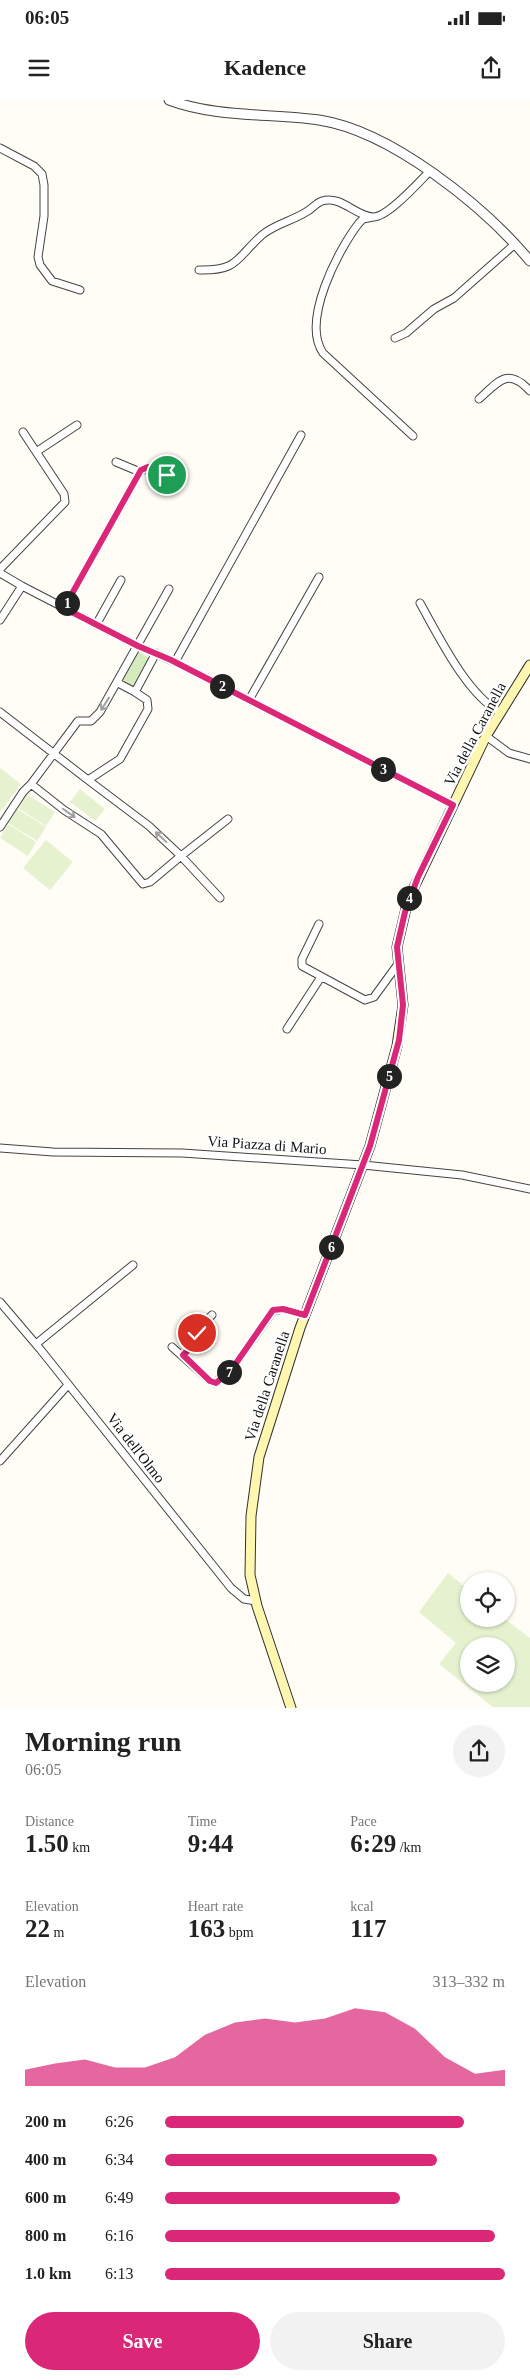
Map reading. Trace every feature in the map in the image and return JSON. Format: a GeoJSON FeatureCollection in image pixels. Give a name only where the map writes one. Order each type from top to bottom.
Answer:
{"type":"FeatureCollection","features":[{"type":"Feature","properties":{"kind":"main road","name":"Via della Caranella"},"geometry":{"type":"LineString","coordinates":[[291,1708],[256,1601],[250,1563],[251,1516],[256,1476],[268,1427],[305,1315],[363,1165],[401,1030],[402,995],[398,964],[398,939],[408,900],[486,736],[530,665]]}},
{"type":"Feature","properties":{"kind":"street"},"geometry":{"type":"LineString","coordinates":[[169,100],[216,112],[316,120],[347,126],[392,148],[429,172],[486,216],[530,261]]}},
{"type":"Feature","properties":{"kind":"street"},"geometry":{"type":"LineString","coordinates":[[0,148],[34,166],[42,174],[44,182],[44,216],[38,256],[40,265],[52,281],[80,290]]}},
{"type":"Feature","properties":{"kind":"street"},"geometry":{"type":"LineString","coordinates":[[413,436],[323,353],[318,342],[317,327],[319,308],[333,265],[359,223],[364,219],[374,217],[403,198],[429,172]]}},
{"type":"Feature","properties":{"kind":"street"},"geometry":{"type":"LineString","coordinates":[[199,270],[220,270],[229,267],[267,231],[324,201],[339,202],[374,217]]}},
{"type":"Feature","properties":{"kind":"street"},"geometry":{"type":"LineString","coordinates":[[395,338],[406,333],[434,309],[454,298],[515,244]]}},
{"type":"Feature","properties":{"kind":"street"},"geometry":{"type":"LineString","coordinates":[[479,399],[499,381],[507,378],[519,380],[530,391]]}},
{"type":"Feature","properties":{"kind":"street"},"geometry":{"type":"LineString","coordinates":[[36,452],[77,425]]}},
{"type":"Feature","properties":{"kind":"street"},"geometry":{"type":"LineString","coordinates":[[0,569],[65,502],[64,494],[23,432]]}},
{"type":"Feature","properties":{"kind":"street"},"geometry":{"type":"LineString","coordinates":[[175,662],[301,435]]}},
{"type":"Feature","properties":{"kind":"street"},"geometry":{"type":"LineString","coordinates":[[116,462],[140,472]]}},
{"type":"Feature","properties":{"kind":"street"},"geometry":{"type":"LineString","coordinates":[[64,608],[140,472],[148,467],[167,475]]}},
{"type":"Feature","properties":{"kind":"street"},"geometry":{"type":"LineString","coordinates":[[0,573],[96,625],[175,662],[453,805]]}},
{"type":"Feature","properties":{"kind":"street"},"geometry":{"type":"LineString","coordinates":[[249,700],[319,577]]}},
{"type":"Feature","properties":{"kind":"street"},"geometry":{"type":"LineString","coordinates":[[96,625],[121,580]]}},
{"type":"Feature","properties":{"kind":"street"},"geometry":{"type":"LineString","coordinates":[[0,620],[22,586]]}},
{"type":"Feature","properties":{"kind":"street"},"geometry":{"type":"LineString","coordinates":[[0,827],[23,792],[32,784],[78,721],[83,719],[90,722],[97,716],[118,683],[168,589]]}},
{"type":"Feature","properties":{"kind":"street"},"geometry":{"type":"LineString","coordinates":[[420,603],[470,685],[482,698],[500,712]]}},
{"type":"Feature","properties":{"kind":"street"},"geometry":{"type":"LineString","coordinates":[[135,692],[156,653]]}},
{"type":"Feature","properties":{"kind":"street"},"geometry":{"type":"LineString","coordinates":[[88,780],[120,759],[148,709],[147,700],[118,683]]}},
{"type":"Feature","properties":{"kind":"street"},"geometry":{"type":"LineString","coordinates":[[0,712],[149,826],[181,856],[220,898]]}},
{"type":"Feature","properties":{"kind":"street"},"geometry":{"type":"LineString","coordinates":[[486,736],[509,752],[530,759]]}},
{"type":"Feature","properties":{"kind":"street"},"geometry":{"type":"LineString","coordinates":[[32,784],[64,810],[101,834],[140,883],[148,883],[228,819]]}},
{"type":"Feature","properties":{"kind":"street"},"geometry":{"type":"LineString","coordinates":[[319,924],[301,964],[321,977],[368,1000],[374,998],[398,964]]}},
{"type":"Feature","properties":{"kind":"street"},"geometry":{"type":"LineString","coordinates":[[287,1029],[321,977]]}},
{"type":"Feature","properties":{"kind":"street","name":"Via Piazza di Mario"},"geometry":{"type":"LineString","coordinates":[[0,1148],[53,1152],[182,1153],[363,1165],[462,1176],[530,1189]]}},
{"type":"Feature","properties":{"kind":"street"},"geometry":{"type":"LineString","coordinates":[[36,1344],[133,1265]]}},
{"type":"Feature","properties":{"kind":"street","name":"Via dell'Olmo"},"geometry":{"type":"LineString","coordinates":[[0,1302],[36,1344],[231,1588],[245,1600],[256,1601]]}},
{"type":"Feature","properties":{"kind":"street"},"geometry":{"type":"LineString","coordinates":[[172,1347],[210,1381],[216,1383],[232,1369],[273,1310],[283,1309],[305,1315]]}},
{"type":"Feature","properties":{"kind":"street"},"geometry":{"type":"LineString","coordinates":[[183,1355],[197,1342],[197,1328],[212,1315]]}},
{"type":"Feature","properties":{"kind":"street"},"geometry":{"type":"LineString","coordinates":[[0,1461],[68,1385]]}},
{"type":"Feature","properties":{"kind":"green space"},"geometry":{"type":"Polygon","coordinates":[[[137,651],[151,659],[134,690],[120,683],[137,651]]]}},
{"type":"Feature","properties":{"kind":"green space"},"geometry":{"type":"Polygon","coordinates":[[[0,768],[21,784],[0,812],[0,768]]]}},
{"type":"Feature","properties":{"kind":"green space"},"geometry":{"type":"Polygon","coordinates":[[[80,789],[105,809],[95,821],[70,802],[80,789]]]}},
{"type":"Feature","properties":{"kind":"green space"},"geometry":{"type":"Polygon","coordinates":[[[26,794],[55,812],[46,826],[18,808],[26,794]]]}},
{"type":"Feature","properties":{"kind":"green space"},"geometry":{"type":"Polygon","coordinates":[[[17,809],[46,827],[37,841],[8,823],[17,809]]]}},
{"type":"Feature","properties":{"kind":"green space"},"geometry":{"type":"Polygon","coordinates":[[[8,824],[36,842],[28,856],[0,838],[8,824]]]}},
{"type":"Feature","properties":{"kind":"green space"},"geometry":{"type":"Polygon","coordinates":[[[46,840],[73,862],[50,890],[23,868],[46,840]]]}},
{"type":"Feature","properties":{"kind":"green space"},"geometry":{"type":"Polygon","coordinates":[[[448,1573],[460,1583],[460,1627],[515,1627],[530,1638],[530,1707],[493,1707],[474,1692],[515,1692],[515,1637],[460,1637],[460,1681],[439,1664],[456,1643],[419,1612],[448,1573]]]}},
{"type":"Feature","properties":{"kind":"route"},"geometry":{"type":"LineString","coordinates":[[167,475],[148,467],[141,470],[64,608],[138,646],[171,660],[453,805],[408,900],[397,947],[403,1005],[399,1040],[370,1146],[305,1315],[283,1309],[273,1310],[232,1369],[216,1383],[210,1381],[183,1355],[197,1342],[197,1333]]}}]}
